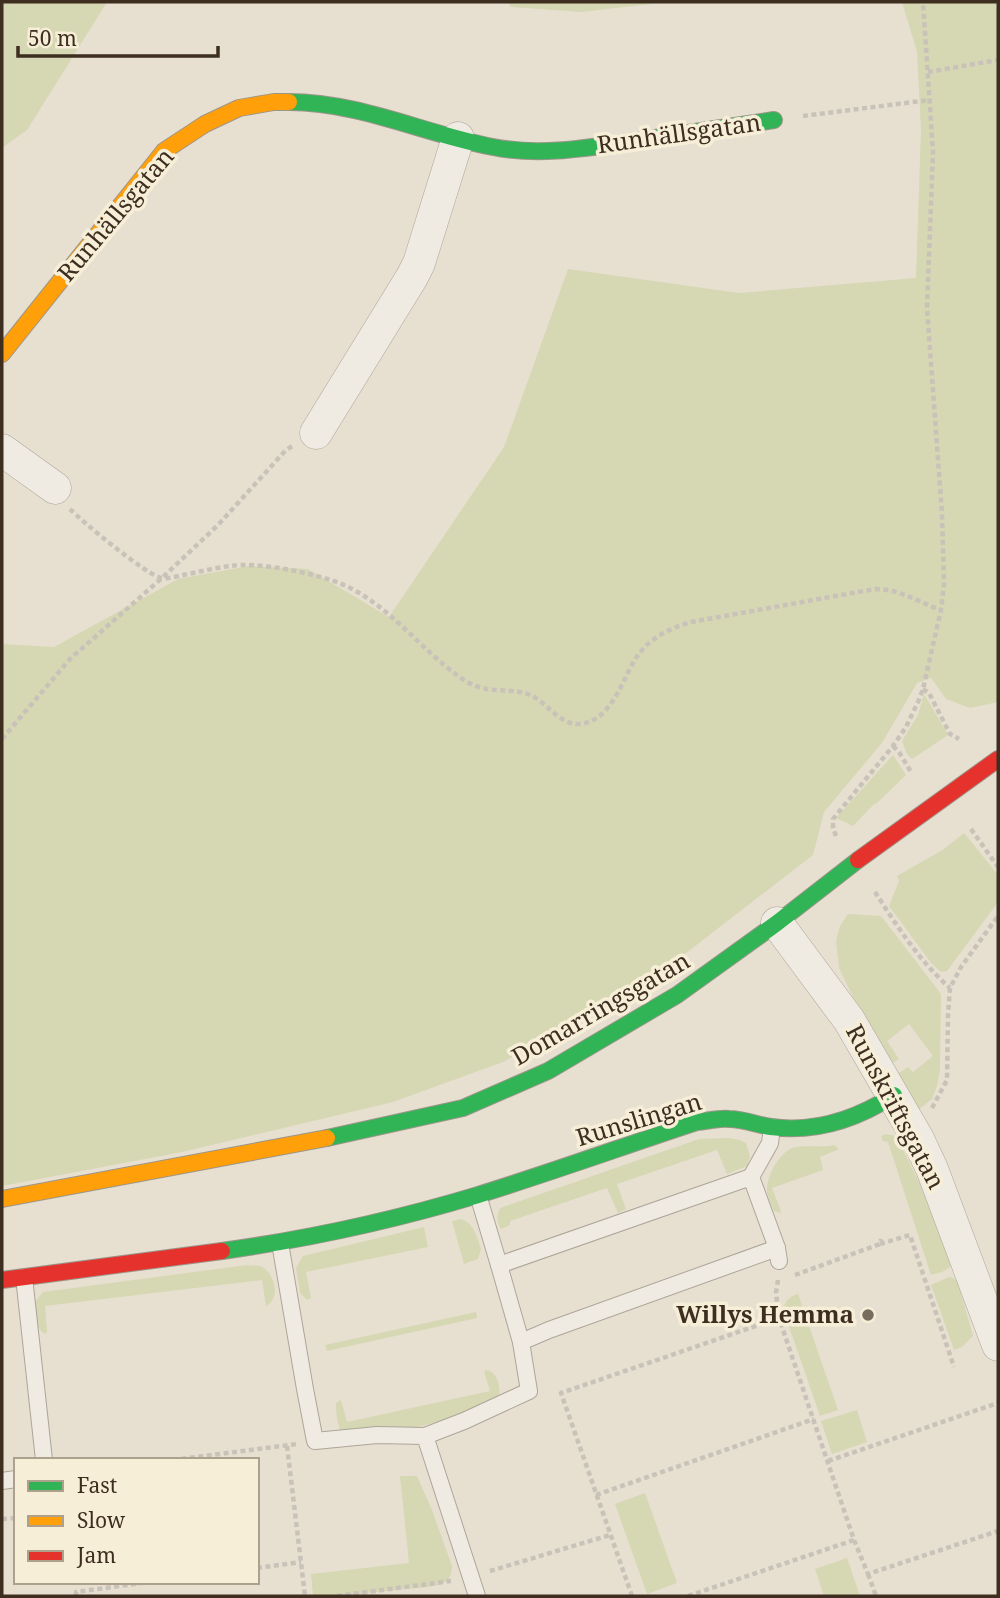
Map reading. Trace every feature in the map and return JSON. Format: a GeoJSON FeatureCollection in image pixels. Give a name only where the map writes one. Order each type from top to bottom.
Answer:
{"type":"FeatureCollection","features":[{"type":"Feature","properties":{"kind":"street","name":"Runhällsgatan"},"geometry":{"type":"LineString","coordinates":[[2,354],[164,151],[205,124],[239,108],[274,102],[337,106],[458,138],[528,151],[558,151],[774,120]]}},
{"type":"Feature","properties":{"kind":"street"},"geometry":{"type":"LineString","coordinates":[[316,433],[419,263],[458,138]]}},
{"type":"Feature","properties":{"kind":"street"},"geometry":{"type":"LineString","coordinates":[[2,450],[55,488]]}},
{"type":"Feature","properties":{"kind":"street","name":"Domarringsgatan"},"geometry":{"type":"LineString","coordinates":[[2,1199],[363,1131],[463,1108],[548,1071],[677,995],[998,759]]}},
{"type":"Feature","properties":{"kind":"street","name":"Runskriftsgatan"},"geometry":{"type":"LineString","coordinates":[[777,923],[849,1020],[918,1139],[933,1169],[998,1345]]}},
{"type":"Feature","properties":{"kind":"street","name":"Runslingan"},"geometry":{"type":"LineString","coordinates":[[2,1280],[280,1243],[405,1215],[478,1195],[697,1122],[731,1118],[772,1127],[797,1128],[841,1122],[879,1105],[894,1095]]}},
{"type":"Feature","properties":{"kind":"lane"},"geometry":{"type":"LineString","coordinates":[[499,1265],[751,1177],[770,1143],[772,1127]]}},
{"type":"Feature","properties":{"kind":"lane"},"geometry":{"type":"LineString","coordinates":[[521,1342],[549,1330],[778,1255],[751,1177]]}},
{"type":"Feature","properties":{"kind":"lane"},"geometry":{"type":"LineString","coordinates":[[280,1243],[315,1441],[377,1435],[425,1436],[529,1391],[521,1342],[478,1195]]}},
{"type":"Feature","properties":{"kind":"lane"},"geometry":{"type":"LineString","coordinates":[[24,1277],[44,1458]]}},
{"type":"Feature","properties":{"kind":"lane"},"geometry":{"type":"LineString","coordinates":[[425,1436],[477,1596]]}},
{"type":"Feature","properties":{"kind":"path"},"geometry":{"type":"LineString","coordinates":[[836,838],[833,819],[906,727],[922,689],[941,610],[944,584],[942,514],[927,308],[933,152],[923,2]]}},
{"type":"Feature","properties":{"kind":"path"},"geometry":{"type":"LineString","coordinates":[[928,72],[998,60]]}},
{"type":"Feature","properties":{"kind":"path"},"geometry":{"type":"LineString","coordinates":[[774,120],[929,100]]}},
{"type":"Feature","properties":{"kind":"path"},"geometry":{"type":"LineString","coordinates":[[2,739],[70,659],[218,525],[286,450],[316,433]]}},
{"type":"Feature","properties":{"kind":"path"},"geometry":{"type":"LineString","coordinates":[[55,488],[72,511],[150,573],[162,578],[234,565],[254,565],[321,577],[346,586],[372,602],[466,681],[490,691],[530,694],[572,724],[592,721],[608,708],[639,654],[652,641],[674,627],[875,589],[904,593],[941,610]]}},
{"type":"Feature","properties":{"kind":"path"},"geometry":{"type":"LineString","coordinates":[[922,689],[929,693],[950,734],[959,739]]}},
{"type":"Feature","properties":{"kind":"path"},"geometry":{"type":"LineString","coordinates":[[893,746],[911,772]]}},
{"type":"Feature","properties":{"kind":"path"},"geometry":{"type":"LineString","coordinates":[[971,829],[998,867]]}},
{"type":"Feature","properties":{"kind":"path"},"geometry":{"type":"LineString","coordinates":[[875,892],[933,973],[950,988]]}},
{"type":"Feature","properties":{"kind":"path"},"geometry":{"type":"LineString","coordinates":[[918,1139],[932,1132],[926,1119],[947,1080],[950,988],[961,967],[998,916]]}},
{"type":"Feature","properties":{"kind":"path"},"geometry":{"type":"LineString","coordinates":[[778,1281],[881,1242],[910,1235],[954,1367]]}},
{"type":"Feature","properties":{"kind":"path"},"geometry":{"type":"LineString","coordinates":[[778,1255],[776,1293],[779,1318],[854,1540],[876,1596]]}},
{"type":"Feature","properties":{"kind":"path"},"geometry":{"type":"LineString","coordinates":[[632,1596],[561,1393],[779,1318]]}},
{"type":"Feature","properties":{"kind":"path"},"geometry":{"type":"LineString","coordinates":[[828,1461],[998,1403]]}},
{"type":"Feature","properties":{"kind":"path"},"geometry":{"type":"LineString","coordinates":[[596,1495],[814,1419]]}},
{"type":"Feature","properties":{"kind":"path"},"geometry":{"type":"LineString","coordinates":[[189,1458],[315,1441]]}},
{"type":"Feature","properties":{"kind":"path"},"geometry":{"type":"LineString","coordinates":[[287,1446],[305,1596]]}},
{"type":"Feature","properties":{"kind":"path"},"geometry":{"type":"LineString","coordinates":[[868,1574],[998,1531]]}},
{"type":"Feature","properties":{"kind":"path"},"geometry":{"type":"LineString","coordinates":[[688,1596],[854,1540]]}},
{"type":"Feature","properties":{"kind":"path"},"geometry":{"type":"LineString","coordinates":[[259,1568],[302,1562]]}},
{"type":"Feature","properties":{"kind":"path"},"geometry":{"type":"LineString","coordinates":[[76,1594],[137,1584]]}},
{"type":"Feature","properties":{"kind":"green space"},"geometry":{"type":"Polygon","coordinates":[[[2,2],[107,2],[27,130],[2,148],[2,2]]]}},
{"type":"Feature","properties":{"kind":"green space"},"geometry":{"type":"Polygon","coordinates":[[[507,2],[668,2],[581,12],[511,7],[507,2]]]}},
{"type":"Feature","properties":{"kind":"green space"},"geometry":{"type":"Polygon","coordinates":[[[902,2],[998,2],[998,702],[970,708],[946,699],[931,678],[917,683],[882,743],[824,812],[813,855],[637,991],[503,1062],[393,1102],[182,1152],[2,1186],[2,644],[54,647],[178,579],[248,566],[308,569],[389,617],[504,447],[568,269],[739,293],[916,278],[921,129],[917,52],[902,2]]]}},
{"type":"Feature","properties":{"kind":"green space"},"geometry":{"type":"Polygon","coordinates":[[[924,694],[948,735],[912,759],[902,741],[918,715],[924,694]]]}},
{"type":"Feature","properties":{"kind":"green space"},"geometry":{"type":"Polygon","coordinates":[[[893,755],[906,775],[853,826],[836,818],[893,755]]]}},
{"type":"Feature","properties":{"kind":"green space"},"geometry":{"type":"Polygon","coordinates":[[[964,833],[998,875],[998,902],[947,971],[941,972],[932,964],[889,906],[899,881],[897,876],[944,849],[964,833]]]}},
{"type":"Feature","properties":{"kind":"green space"},"geometry":{"type":"Polygon","coordinates":[[[848,914],[881,916],[941,994],[940,1069],[937,1086],[932,1099],[918,1110],[896,1075],[908,1067],[913,1072],[933,1056],[909,1024],[887,1041],[899,1059],[891,1064],[839,968],[836,941],[840,926],[848,914]]]}},
{"type":"Feature","properties":{"kind":"green space"},"geometry":{"type":"Polygon","coordinates":[[[886,1134],[898,1139],[925,1195],[951,1262],[951,1266],[946,1270],[931,1275],[888,1142],[883,1141],[881,1136],[886,1134]]]}},
{"type":"Feature","properties":{"kind":"green space"},"geometry":{"type":"Polygon","coordinates":[[[729,1138],[746,1143],[750,1156],[747,1166],[727,1174],[717,1150],[617,1184],[626,1209],[618,1213],[607,1188],[510,1221],[510,1225],[501,1229],[498,1223],[500,1208],[699,1139],[729,1138]]]}},
{"type":"Feature","properties":{"kind":"green space"},"geometry":{"type":"Polygon","coordinates":[[[834,1145],[839,1149],[820,1157],[823,1170],[772,1188],[781,1211],[774,1211],[767,1190],[772,1171],[780,1158],[796,1147],[834,1145]]]}},
{"type":"Feature","properties":{"kind":"green space"},"geometry":{"type":"Polygon","coordinates":[[[461,1219],[472,1227],[481,1249],[478,1259],[464,1264],[452,1221],[461,1219]]]}},
{"type":"Feature","properties":{"kind":"green space"},"geometry":{"type":"Polygon","coordinates":[[[424,1227],[428,1247],[306,1272],[311,1298],[307,1300],[300,1293],[296,1268],[303,1256],[424,1227]]]}},
{"type":"Feature","properties":{"kind":"green space"},"geometry":{"type":"Polygon","coordinates":[[[247,1265],[260,1266],[272,1279],[274,1297],[266,1306],[262,1280],[45,1306],[45,1334],[36,1320],[35,1302],[43,1292],[247,1265]]]}},
{"type":"Feature","properties":{"kind":"green space"},"geometry":{"type":"Polygon","coordinates":[[[949,1277],[958,1283],[973,1336],[962,1347],[954,1350],[931,1285],[949,1277]]]}},
{"type":"Feature","properties":{"kind":"green space"},"geometry":{"type":"Polygon","coordinates":[[[798,1294],[838,1410],[820,1416],[784,1312],[787,1301],[798,1294]]]}},
{"type":"Feature","properties":{"kind":"green space"},"geometry":{"type":"Polygon","coordinates":[[[476,1312],[477,1318],[327,1351],[325,1345],[476,1312]]]}},
{"type":"Feature","properties":{"kind":"green space"},"geometry":{"type":"Polygon","coordinates":[[[485,1370],[493,1373],[497,1380],[499,1397],[474,1409],[403,1430],[378,1433],[341,1432],[336,1403],[341,1400],[347,1422],[490,1391],[485,1370]]]}},
{"type":"Feature","properties":{"kind":"green space"},"geometry":{"type":"Polygon","coordinates":[[[857,1410],[867,1442],[832,1454],[821,1421],[857,1410]]]}},
{"type":"Feature","properties":{"kind":"green space"},"geometry":{"type":"Polygon","coordinates":[[[400,1476],[417,1476],[452,1566],[449,1578],[439,1585],[424,1588],[313,1596],[311,1574],[409,1563],[400,1476]]]}},
{"type":"Feature","properties":{"kind":"green space"},"geometry":{"type":"Polygon","coordinates":[[[645,1493],[677,1583],[647,1594],[615,1504],[645,1493]]]}},
{"type":"Feature","properties":{"kind":"green space"},"geometry":{"type":"Polygon","coordinates":[[[847,1558],[860,1596],[824,1596],[815,1569],[847,1558]]]}},
{"type":"Feature","properties":{"kind":"traffic: fast"},"geometry":{"type":"LineString","coordinates":[[289,102],[341,107],[493,147],[530,151],[586,148],[774,120]]}},
{"type":"Feature","properties":{"kind":"traffic: fast"},"geometry":{"type":"LineString","coordinates":[[327,1138],[463,1108],[548,1071],[677,995],[858,860]]}},
{"type":"Feature","properties":{"kind":"traffic: fast"},"geometry":{"type":"LineString","coordinates":[[222,1251],[287,1241],[415,1213],[478,1195],[697,1122],[725,1119],[771,1127],[820,1126],[866,1111],[894,1095]]}},
{"type":"Feature","properties":{"kind":"traffic: slow"},"geometry":{"type":"LineString","coordinates":[[2,354],[164,151],[205,124],[239,108],[289,102]]}},
{"type":"Feature","properties":{"kind":"traffic: slow"},"geometry":{"type":"LineString","coordinates":[[2,1199],[327,1138]]}},
{"type":"Feature","properties":{"kind":"traffic: jam"},"geometry":{"type":"LineString","coordinates":[[858,860],[998,759]]}},
{"type":"Feature","properties":{"kind":"traffic: jam"},"geometry":{"type":"LineString","coordinates":[[2,1280],[222,1251]]}},
{"type":"Feature","properties":{"kind":"place","name":"Willys Hemma"},"geometry":{"type":"Point","coordinates":[868,1315]}}]}
